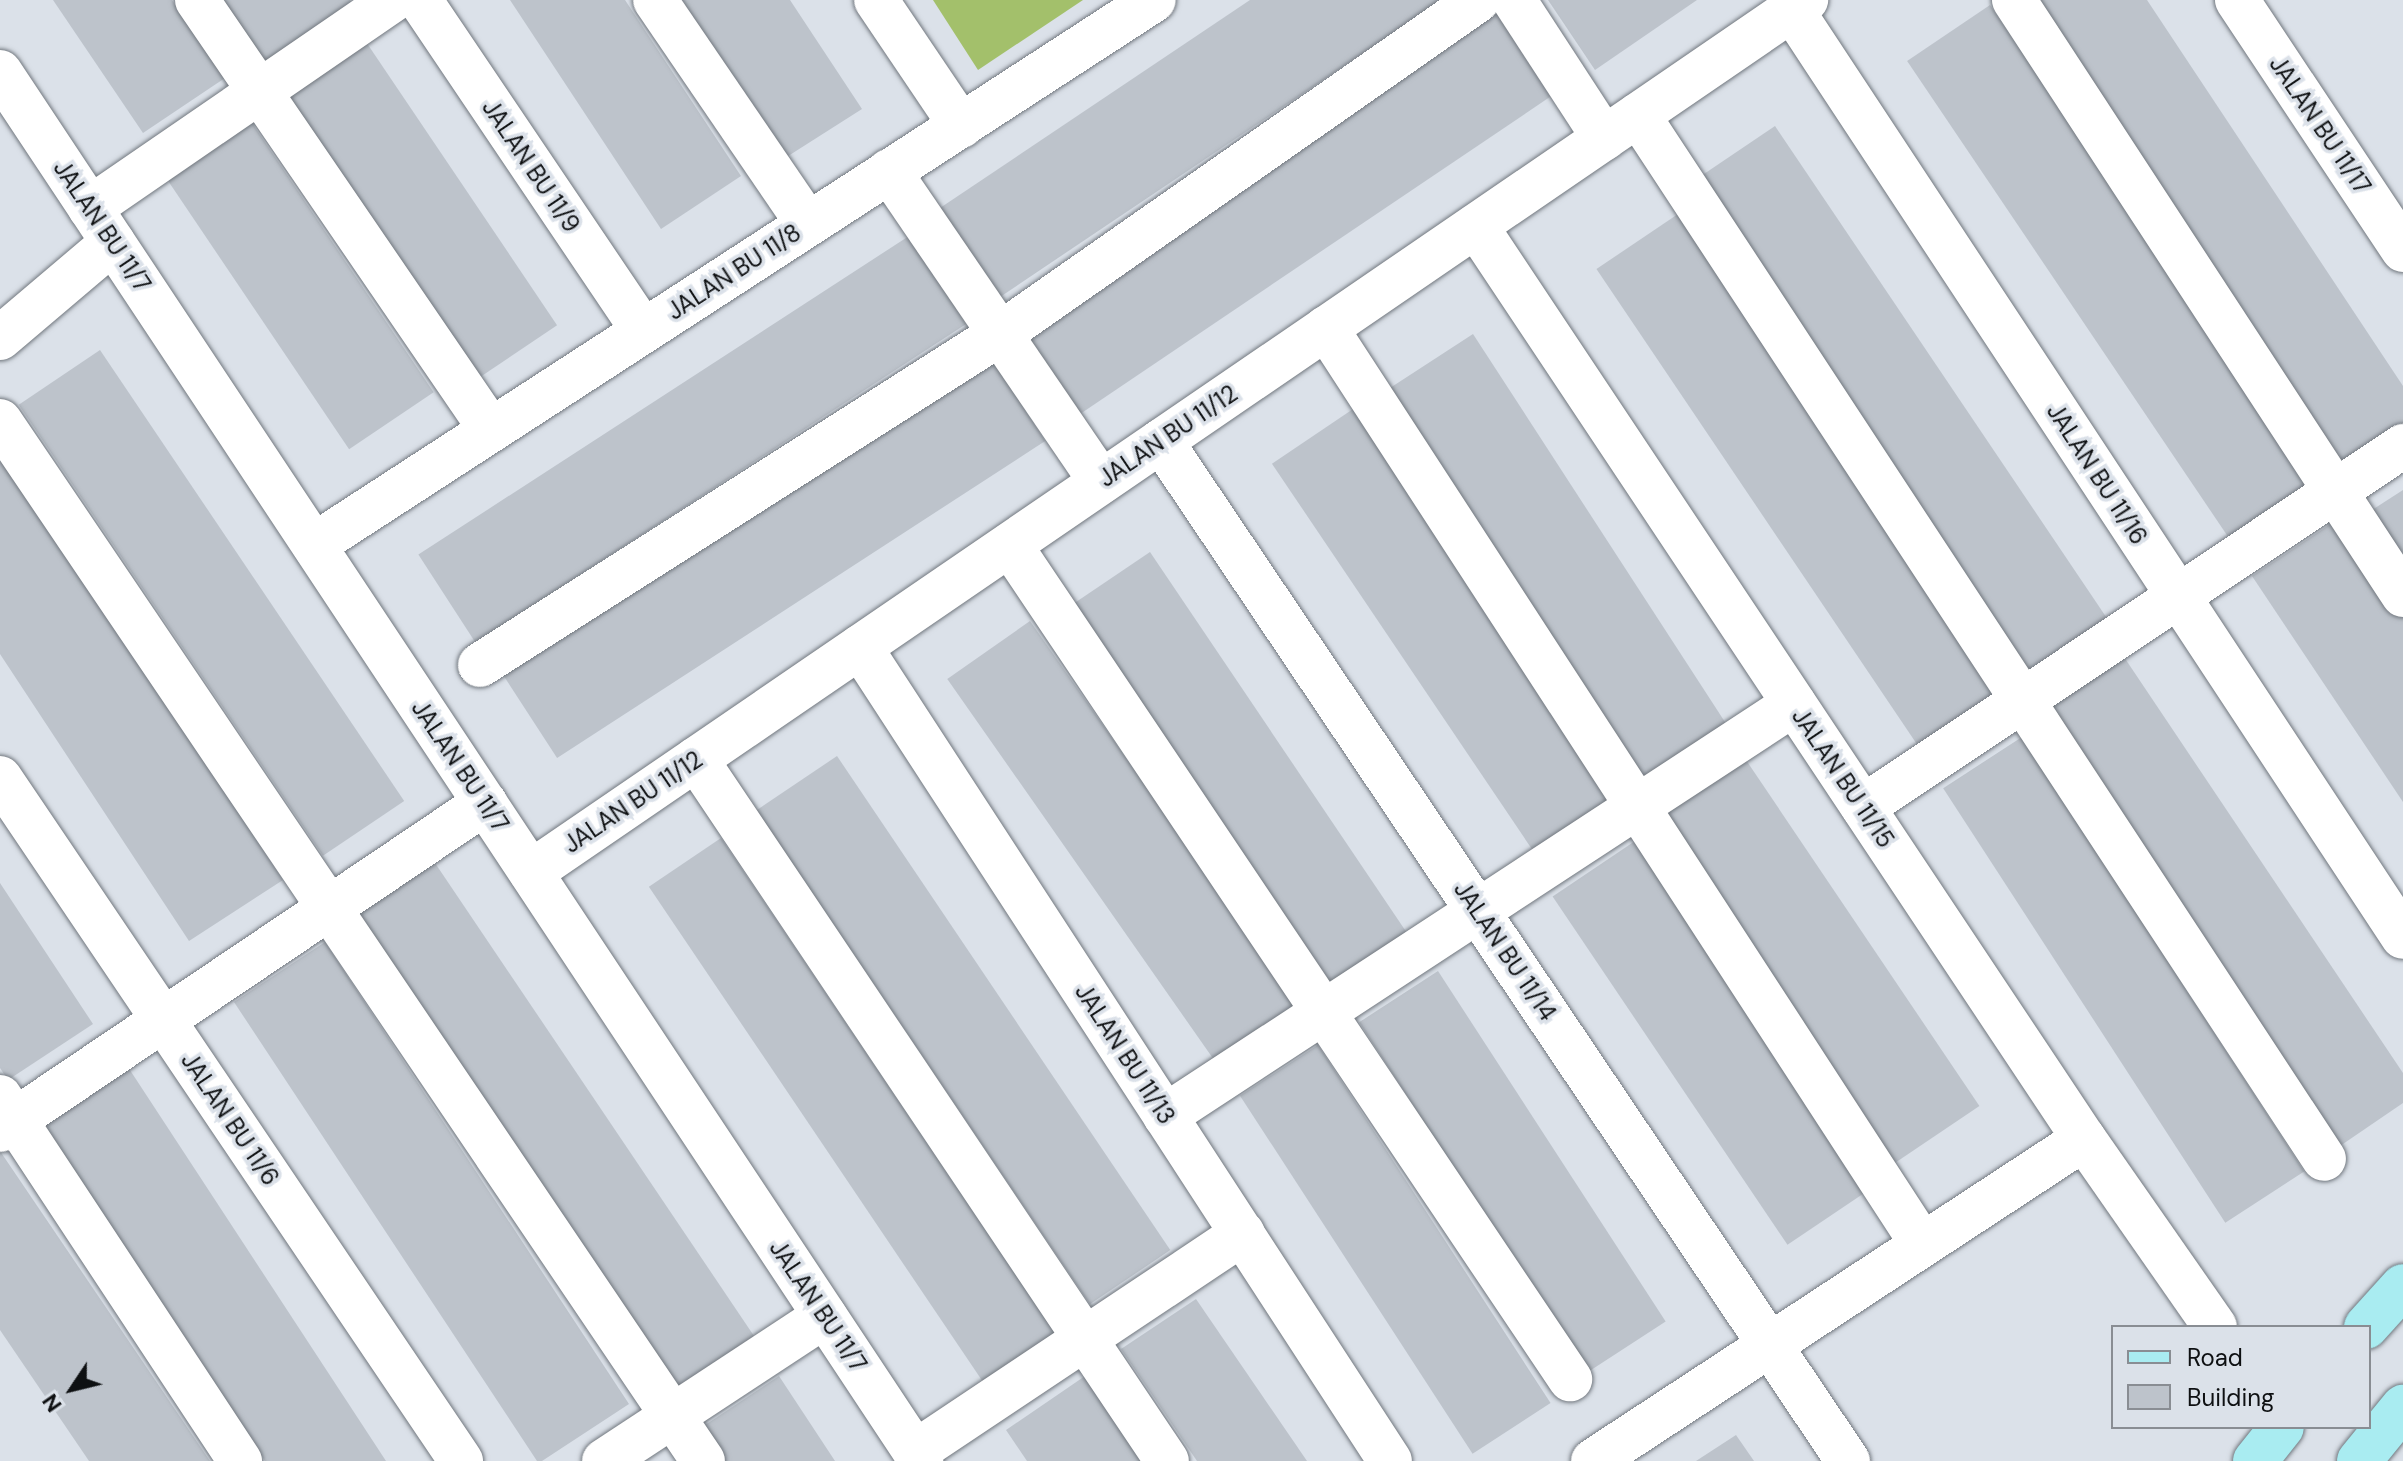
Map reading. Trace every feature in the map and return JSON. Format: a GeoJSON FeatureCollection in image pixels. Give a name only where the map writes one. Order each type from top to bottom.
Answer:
{"type":"FeatureCollection","features":[{"type":"Feature","properties":{"kind":"main road"},"geometry":{"type":"LineString","coordinates":[[2368,1325],[2403,1286]]}},
{"type":"Feature","properties":{"kind":"main road"},"geometry":{"type":"LineString","coordinates":[[2359,1461],[2403,1407]]}},
{"type":"Feature","properties":{"kind":"main road"},"geometry":{"type":"LineString","coordinates":[[2255,1461],[2280,1429]]}},
{"type":"Feature","properties":{"kind":"street"},"geometry":{"type":"LineString","coordinates":[[197,0],[491,430]]}},
{"type":"Feature","properties":{"kind":"street"},"geometry":{"type":"LineString","coordinates":[[0,338],[101,225],[259,91],[393,0]]}},
{"type":"Feature","properties":{"kind":"street","name":"JALAN BU 11/9"},"geometry":{"type":"LineString","coordinates":[[420,0],[643,331]]}},
{"type":"Feature","properties":{"kind":"street"},"geometry":{"type":"LineString","coordinates":[[655,0],[808,224]]}},
{"type":"Feature","properties":{"kind":"street"},"geometry":{"type":"LineString","coordinates":[[876,0],[961,126]]}},
{"type":"Feature","properties":{"kind":"street","name":"JALAN BU 11/8"},"geometry":{"type":"LineString","coordinates":[[314,545],[1154,0]]}},
{"type":"Feature","properties":{"kind":"street"},"geometry":{"type":"LineString","coordinates":[[480,665],[1000,334],[1478,0]]}},
{"type":"Feature","properties":{"kind":"street"},"geometry":{"type":"LineString","coordinates":[[1514,0],[1621,126],[2024,701],[2324,1159]]}},
{"type":"Feature","properties":{"kind":"street"},"geometry":{"type":"LineString","coordinates":[[2014,0],[2403,595]]}},
{"type":"Feature","properties":{"kind":"street","name":"JALAN BU 11/17"},"geometry":{"type":"LineString","coordinates":[[2237,0],[2403,250]]}},
{"type":"Feature","properties":{"kind":"street","name":"JALAN BU 11/12"},"geometry":{"type":"LineString","coordinates":[[531,872],[1799,5]]}},
{"type":"Feature","properties":{"kind":"street","name":"JALAN BU 11/16"},"geometry":{"type":"LineString","coordinates":[[1799,5],[2179,597],[2403,937]]}},
{"type":"Feature","properties":{"kind":"street","name":"JALAN BU 11/7"},"geometry":{"type":"LineString","coordinates":[[0,72],[918,1456]]}},
{"type":"Feature","properties":{"kind":"street"},"geometry":{"type":"LineString","coordinates":[[889,171],[1101,482]]}},
{"type":"Feature","properties":{"kind":"street","name":"JALAN BU 11/15"},"geometry":{"type":"LineString","coordinates":[[1476,226],[2084,1139],[2214,1325]]}},
{"type":"Feature","properties":{"kind":"street"},"geometry":{"type":"LineString","coordinates":[[1326,328],[1922,1244]]}},
{"type":"Feature","properties":{"kind":"street"},"geometry":{"type":"LineString","coordinates":[[0,421],[703,1461]]}},
{"type":"Feature","properties":{"kind":"street","name":"JALAN BU 11/14"},"geometry":{"type":"LineString","coordinates":[[1161,441],[1848,1461]]}},
{"type":"Feature","properties":{"kind":"street"},"geometry":{"type":"LineString","coordinates":[[1863,807],[2403,446]]}},
{"type":"Feature","properties":{"kind":"street"},"geometry":{"type":"LineString","coordinates":[[1010,545],[1570,1379]]}},
{"type":"Feature","properties":{"kind":"street","name":"JALAN BU 11/13"},"geometry":{"type":"LineString","coordinates":[[860,647],[1390,1461]]}},
{"type":"Feature","properties":{"kind":"street"},"geometry":{"type":"LineString","coordinates":[[1165,1116],[1794,704]]}},
{"type":"Feature","properties":{"kind":"street"},"geometry":{"type":"LineString","coordinates":[[696,759],[1167,1461]]}},
{"type":"Feature","properties":{"kind":"street","name":"JALAN BU 11/6"},"geometry":{"type":"LineString","coordinates":[[0,778],[461,1461]]}},
{"type":"Feature","properties":{"kind":"street"},"geometry":{"type":"LineString","coordinates":[[240,1461],[5,1115],[163,1020],[485,803]]}},
{"type":"Feature","properties":{"kind":"street"},"geometry":{"type":"LineString","coordinates":[[1609,1457],[1770,1345],[2084,1139]]}},
{"type":"Feature","properties":{"kind":"street"},"geometry":{"type":"LineString","coordinates":[[918,1456],[1243,1233]]}},
{"type":"Feature","properties":{"kind":"street"},"geometry":{"type":"LineString","coordinates":[[604,1461],[825,1316]]}},
{"type":"Feature","properties":{"kind":"green space"},"geometry":{"type":"Polygon","coordinates":[[[933,0],[1083,0],[978,70],[933,0]]]}},
{"type":"Feature","properties":{"kind":"building"},"geometry":{"type":"Polygon","coordinates":[[[53,0],[172,0],[225,78],[143,133],[53,0]]]}},
{"type":"Feature","properties":{"kind":"building"},"geometry":{"type":"Polygon","coordinates":[[[215,0],[350,0],[351,2],[260,65],[215,0]]]}},
{"type":"Feature","properties":{"kind":"building"},"geometry":{"type":"Polygon","coordinates":[[[510,0],[625,0],[741,176],[661,229],[510,0]]]}},
{"type":"Feature","properties":{"kind":"building"},"geometry":{"type":"Polygon","coordinates":[[[682,0],[790,0],[862,109],[785,158],[682,0]]]}},
{"type":"Feature","properties":{"kind":"building"},"geometry":{"type":"Polygon","coordinates":[[[1250,0],[1442,0],[997,299],[937,210],[1250,0]]]}},
{"type":"Feature","properties":{"kind":"building"},"geometry":{"type":"Polygon","coordinates":[[[1548,0],[1697,0],[1595,70],[1548,0]]]}},
{"type":"Feature","properties":{"kind":"building"},"geometry":{"type":"Polygon","coordinates":[[[2030,0],[2147,0],[2403,386],[2403,429],[2342,469],[2030,0]]]}},
{"type":"Feature","properties":{"kind":"building"},"geometry":{"type":"Polygon","coordinates":[[[1990,5],[2319,493],[2236,549],[1907,61],[1990,5]]]}},
{"type":"Feature","properties":{"kind":"building"},"geometry":{"type":"Polygon","coordinates":[[[1498,9],[1555,94],[1078,416],[1020,331],[1498,9]]]}},
{"type":"Feature","properties":{"kind":"building"},"geometry":{"type":"Polygon","coordinates":[[[358,30],[557,325],[474,381],[275,86],[358,30]]]}},
{"type":"Feature","properties":{"kind":"building"},"geometry":{"type":"Polygon","coordinates":[[[248,117],[434,392],[349,449],[163,174],[248,117]]]}},
{"type":"Feature","properties":{"kind":"building"},"geometry":{"type":"Polygon","coordinates":[[[1775,126],[2111,623],[2031,677],[1695,180],[1775,126]]]}},
{"type":"Feature","properties":{"kind":"building"},"geometry":{"type":"Polygon","coordinates":[[[1681,212],[2008,696],[1923,753],[1596,269],[1681,212]]]}},
{"type":"Feature","properties":{"kind":"building"},"geometry":{"type":"Polygon","coordinates":[[[909,236],[966,324],[476,643],[418,555],[909,236]]]}},
{"type":"Feature","properties":{"kind":"building"},"geometry":{"type":"Polygon","coordinates":[[[1473,334],[1730,729],[1646,783],[1390,388],[1473,334]]]}},
{"type":"Feature","properties":{"kind":"building"},"geometry":{"type":"Polygon","coordinates":[[[100,350],[404,801],[323,856],[19,405],[100,350]]]}},
{"type":"Feature","properties":{"kind":"building"},"geometry":{"type":"Polygon","coordinates":[[[988,353],[1045,441],[557,758],[500,670],[988,353]]]}},
{"type":"Feature","properties":{"kind":"building"},"geometry":{"type":"Polygon","coordinates":[[[1359,405],[1623,797],[1536,856],[1272,464],[1359,405]]]}},
{"type":"Feature","properties":{"kind":"building"},"geometry":{"type":"Polygon","coordinates":[[[0,453],[283,880],[189,941],[0,654],[0,453]]]}},
{"type":"Feature","properties":{"kind":"building"},"geometry":{"type":"Polygon","coordinates":[[[2403,490],[2403,558],[2372,510],[2403,490]]]}},
{"type":"Feature","properties":{"kind":"building"},"geometry":{"type":"Polygon","coordinates":[[[2338,519],[2403,617],[2403,802],[2252,576],[2338,519]]]}},
{"type":"Feature","properties":{"kind":"building"},"geometry":{"type":"Polygon","coordinates":[[[1150,552],[1412,941],[1337,992],[1075,603],[1150,552]]]}},
{"type":"Feature","properties":{"kind":"building"},"geometry":{"type":"Polygon","coordinates":[[[1030,621],[1302,1009],[1219,1067],[947,679],[1030,621]]]}},
{"type":"Feature","properties":{"kind":"building"},"geometry":{"type":"Polygon","coordinates":[[[2122,654],[2403,1073],[2403,1103],[2340,1146],[2045,705],[2122,654]]]}},
{"type":"Feature","properties":{"kind":"building"},"geometry":{"type":"Polygon","coordinates":[[[2022,737],[2304,1171],[2225,1223],[1943,788],[2022,737]]]}},
{"type":"Feature","properties":{"kind":"building"},"geometry":{"type":"Polygon","coordinates":[[[837,756],[1170,1250],[1090,1304],[757,810],[837,756]]]}},
{"type":"Feature","properties":{"kind":"building"},"geometry":{"type":"Polygon","coordinates":[[[1744,757],[1979,1106],[1895,1163],[1659,814],[1744,757]]]}},
{"type":"Feature","properties":{"kind":"building"},"geometry":{"type":"Polygon","coordinates":[[[721,838],[1055,1333],[983,1382],[649,887],[721,838]]]}},
{"type":"Feature","properties":{"kind":"building"},"geometry":{"type":"Polygon","coordinates":[[[1638,839],[1873,1187],[1787,1245],[1553,897],[1638,839]]]}},
{"type":"Feature","properties":{"kind":"building"},"geometry":{"type":"Polygon","coordinates":[[[433,860],[758,1342],[678,1395],[353,914],[433,860]]]}},
{"type":"Feature","properties":{"kind":"building"},"geometry":{"type":"Polygon","coordinates":[[[0,883],[93,1024],[8,1080],[0,1068],[0,883]]]}},
{"type":"Feature","properties":{"kind":"building"},"geometry":{"type":"Polygon","coordinates":[[[325,942],[629,1404],[542,1461],[537,1461],[234,1002],[325,942]]]}},
{"type":"Feature","properties":{"kind":"building"},"geometry":{"type":"Polygon","coordinates":[[[1438,971],[1666,1322],[1587,1373],[1359,1022],[1438,971]]]}},
{"type":"Feature","properties":{"kind":"building"},"geometry":{"type":"Polygon","coordinates":[[[1318,1045],[1551,1403],[1473,1454],[1240,1096],[1318,1045]]]}},
{"type":"Feature","properties":{"kind":"building"},"geometry":{"type":"Polygon","coordinates":[[[126,1064],[386,1461],[265,1461],[41,1119],[126,1064]]]}},
{"type":"Feature","properties":{"kind":"building"},"geometry":{"type":"Polygon","coordinates":[[[0,1151],[210,1461],[89,1461],[0,1330],[0,1151]]]}},
{"type":"Feature","properties":{"kind":"building"},"geometry":{"type":"Polygon","coordinates":[[[1196,1299],[1307,1461],[1197,1461],[1121,1349],[1196,1299]]]}},
{"type":"Feature","properties":{"kind":"building"},"geometry":{"type":"Polygon","coordinates":[[[779,1376],[835,1461],[712,1461],[693,1433],[779,1376]]]}},
{"type":"Feature","properties":{"kind":"building"},"geometry":{"type":"Polygon","coordinates":[[[1085,1376],[1142,1461],[1027,1461],[1006,1430],[1085,1376]]]}},
{"type":"Feature","properties":{"kind":"building"},"geometry":{"type":"Polygon","coordinates":[[[1736,1435],[1754,1461],[1696,1461],[1736,1435]]]}}]}
